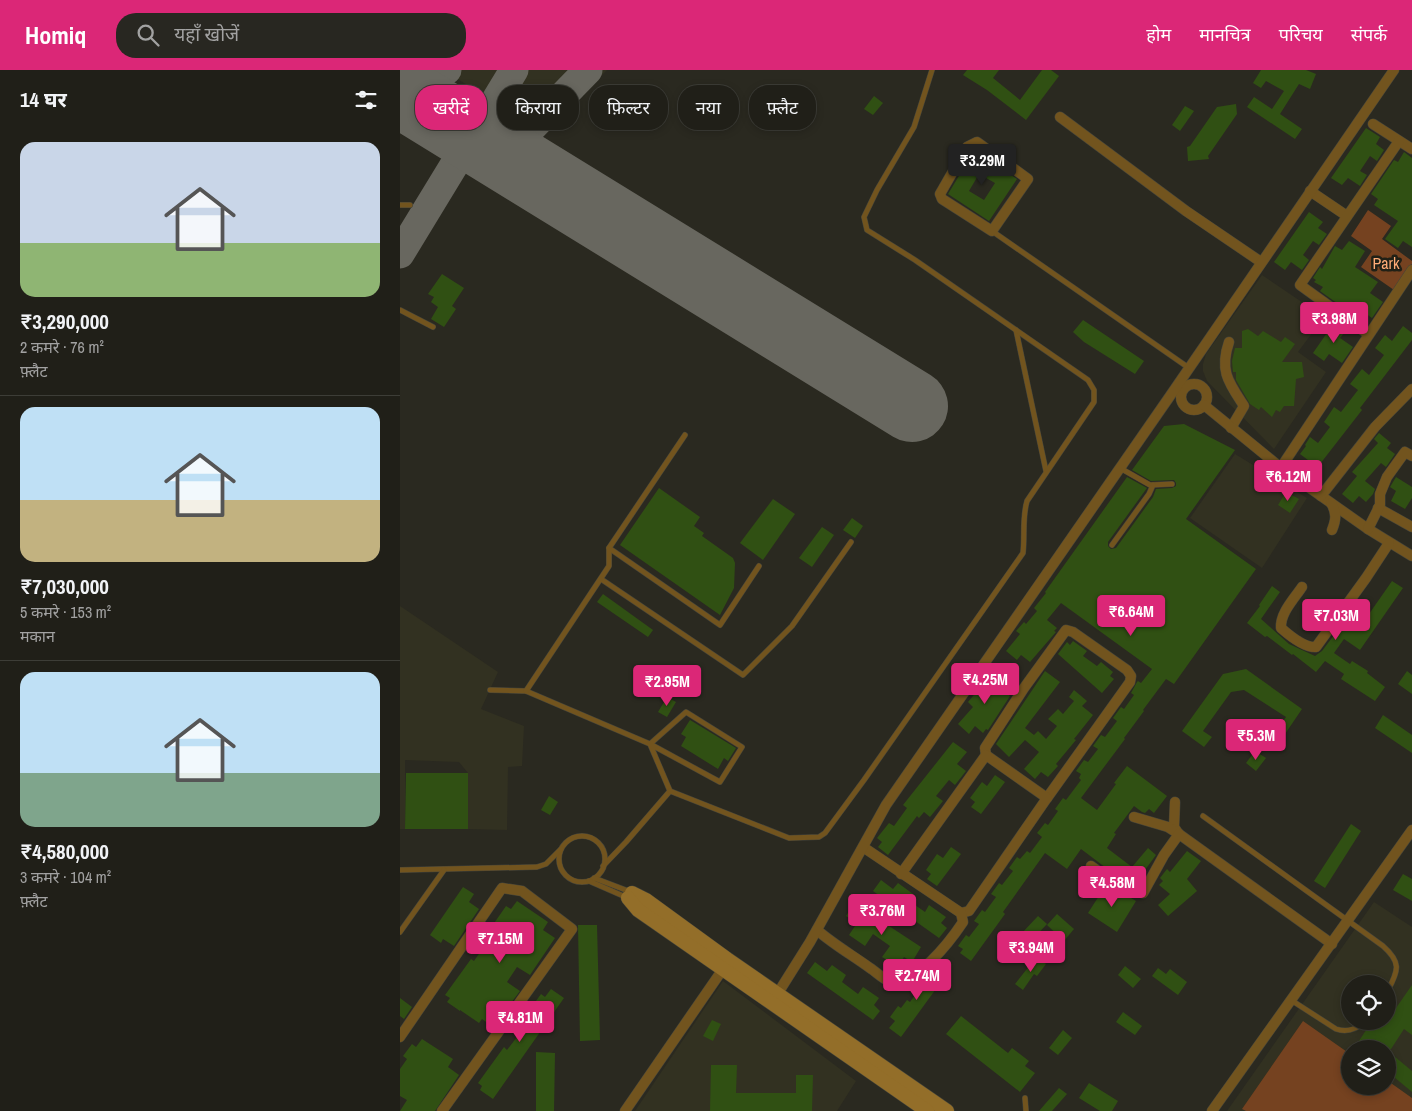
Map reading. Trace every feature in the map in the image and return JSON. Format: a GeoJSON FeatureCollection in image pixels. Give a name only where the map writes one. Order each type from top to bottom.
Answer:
{"type":"FeatureCollection","features":[{"type":"Feature","properties":{"kind":"main road"},"geometry":{"type":"LineString","coordinates":[[630,896],[638,910],[927,1111]]}},
{"type":"Feature","properties":{"kind":"main road"},"geometry":{"type":"LineString","coordinates":[[630,896],[646,900],[947,1111]]}},
{"type":"Feature","properties":{"kind":"street"},"geometry":{"type":"LineString","coordinates":[[778,993],[817,930],[886,805],[1168,400],[1394,70]]}},
{"type":"Feature","properties":{"kind":"street"},"geometry":{"type":"LineString","coordinates":[[1060,116],[1186,211],[1261,262]]}},
{"type":"Feature","properties":{"kind":"street"},"geometry":{"type":"LineString","coordinates":[[1373,124],[1412,149]]}},
{"type":"Feature","properties":{"kind":"street"},"geometry":{"type":"LineString","coordinates":[[1368,334],[1300,285],[1399,141]]}},
{"type":"Feature","properties":{"kind":"street"},"geometry":{"type":"LineString","coordinates":[[977,142],[1028,179],[992,231],[942,199],[940,194],[968,147],[977,142]]}},
{"type":"Feature","properties":{"kind":"street"},"geometry":{"type":"LineString","coordinates":[[1310,191],[1347,216]]}},
{"type":"Feature","properties":{"kind":"street"},"geometry":{"type":"LineString","coordinates":[[1270,484],[1412,270]]}},
{"type":"Feature","properties":{"kind":"street"},"geometry":{"type":"LineString","coordinates":[[1229,342],[1224,355],[1224,370],[1229,384],[1244,406],[1231,428]]}},
{"type":"Feature","properties":{"kind":"street"},"geometry":{"type":"LineString","coordinates":[[1168,400],[1178,390],[1187,386],[1198,384],[1204,388],[1207,394],[1204,405],[1197,409],[1188,408],[1181,397],[1187,386],[1187,377],[1191,366]]}},
{"type":"Feature","properties":{"kind":"street"},"geometry":{"type":"LineString","coordinates":[[1326,499],[1375,428],[1412,389]]}},
{"type":"Feature","properties":{"kind":"street"},"geometry":{"type":"LineString","coordinates":[[1204,405],[1280,467],[1368,529],[1412,556]]}},
{"type":"Feature","properties":{"kind":"street"},"geometry":{"type":"LineString","coordinates":[[1368,529],[1380,505],[1380,494],[1387,477],[1405,452],[1412,456]]}},
{"type":"Feature","properties":{"kind":"street"},"geometry":{"type":"LineString","coordinates":[[1326,499],[1335,512],[1336,517],[1332,530]]}},
{"type":"Feature","properties":{"kind":"street"},"geometry":{"type":"LineString","coordinates":[[1378,508],[1412,527]]}},
{"type":"Feature","properties":{"kind":"street"},"geometry":{"type":"LineString","coordinates":[[1302,587],[1285,611],[1281,621],[1281,628],[1312,648],[1316,647],[1389,543]]}},
{"type":"Feature","properties":{"kind":"street"},"geometry":{"type":"LineString","coordinates":[[901,874],[986,755],[985,748],[1024,688],[1066,630],[1072,632],[1127,670],[1131,676],[1130,682],[1047,798],[970,911],[961,913]]}},
{"type":"Feature","properties":{"kind":"street"},"geometry":{"type":"LineString","coordinates":[[986,755],[1047,798]]}},
{"type":"Feature","properties":{"kind":"street"},"geometry":{"type":"LineString","coordinates":[[1175,802],[1174,827],[1179,834]]}},
{"type":"Feature","properties":{"kind":"street"},"geometry":{"type":"LineString","coordinates":[[1134,817],[1168,827],[1179,834],[1332,944]]}},
{"type":"Feature","properties":{"kind":"street"},"geometry":{"type":"LineString","coordinates":[[1213,1111],[1412,830]]}},
{"type":"Feature","properties":{"kind":"street"},"geometry":{"type":"LineString","coordinates":[[1091,866],[1123,889],[1143,893],[1164,855],[1179,834]]}},
{"type":"Feature","properties":{"kind":"street"},"geometry":{"type":"LineString","coordinates":[[817,930],[889,981],[905,980],[914,975],[943,948],[963,922],[961,913],[863,848]]}},
{"type":"Feature","properties":{"kind":"street"},"geometry":{"type":"LineString","coordinates":[[400,1037],[502,888],[522,891],[572,929],[442,1111]]}},
{"type":"Feature","properties":{"kind":"street"},"geometry":{"type":"LineString","coordinates":[[625,1111],[723,970]]}},
{"type":"Feature","properties":{"kind":"lane"},"geometry":{"type":"LineString","coordinates":[[650,744],[670,791],[789,838],[819,837],[825,833],[1022,553],[1025,538],[1023,512],[1027,501],[1094,402],[1094,390],[1088,380],[915,260],[867,230],[864,217],[877,190],[914,127],[932,70]]}},
{"type":"Feature","properties":{"kind":"lane"},"geometry":{"type":"LineString","coordinates":[[400,205],[410,205]]}},
{"type":"Feature","properties":{"kind":"lane"},"geometry":{"type":"LineString","coordinates":[[992,231],[1191,366]]}},
{"type":"Feature","properties":{"kind":"lane"},"geometry":{"type":"LineString","coordinates":[[400,310],[433,326]]}},
{"type":"Feature","properties":{"kind":"lane"},"geometry":{"type":"LineString","coordinates":[[1016,329],[1046,471]]}},
{"type":"Feature","properties":{"kind":"lane"},"geometry":{"type":"LineString","coordinates":[[526,691],[609,566],[609,548],[685,435]]}},
{"type":"Feature","properties":{"kind":"lane"},"geometry":{"type":"LineString","coordinates":[[1120,468],[1152,485],[1172,484]]}},
{"type":"Feature","properties":{"kind":"lane"},"geometry":{"type":"LineString","coordinates":[[1112,545],[1149,494],[1152,485]]}},
{"type":"Feature","properties":{"kind":"lane"},"geometry":{"type":"LineString","coordinates":[[601,579],[743,674],[792,626],[851,542]]}},
{"type":"Feature","properties":{"kind":"lane"},"geometry":{"type":"LineString","coordinates":[[609,548],[720,625],[759,566]]}},
{"type":"Feature","properties":{"kind":"lane"},"geometry":{"type":"LineString","coordinates":[[490,690],[526,691],[650,744],[720,782],[742,747],[686,712],[650,744]]}},
{"type":"Feature","properties":{"kind":"lane"},"geometry":{"type":"LineString","coordinates":[[561,849],[559,861],[563,872],[578,881],[592,879],[598,875],[603,866],[670,791]]}},
{"type":"Feature","properties":{"kind":"lane"},"geometry":{"type":"LineString","coordinates":[[1203,816],[1383,946],[1394,956],[1397,963],[1395,975]]}},
{"type":"Feature","properties":{"kind":"lane"},"geometry":{"type":"LineString","coordinates":[[400,870],[537,867],[546,864],[569,840],[574,837],[587,836],[598,842],[602,847],[604,853],[603,866]]}},
{"type":"Feature","properties":{"kind":"lane"},"geometry":{"type":"LineString","coordinates":[[400,932],[444,870]]}},
{"type":"Feature","properties":{"kind":"lane"},"geometry":{"type":"LineString","coordinates":[[592,879],[630,896]]}},
{"type":"Feature","properties":{"kind":"lane"},"geometry":{"type":"LineString","coordinates":[[1291,1000],[1336,1029],[1342,1031],[1354,1030]]}},
{"type":"Feature","properties":{"kind":"lane"},"geometry":{"type":"LineString","coordinates":[[1025,1098],[1026,1111]]}},
{"type":"Feature","properties":{"kind":"shaded area"},"geometry":{"type":"Polygon","coordinates":[[[443,70],[607,70],[592,85],[589,85],[589,88],[579,98],[579,85],[497,85],[497,103],[487,97],[487,85],[467,85],[443,70]]]}},
{"type":"Feature","properties":{"kind":"shaded area"},"geometry":{"type":"Polygon","coordinates":[[[1262,275],[1324,317],[1298,352],[1326,372],[1274,449],[1207,381],[1203,371],[1206,354],[1262,275]]]}},
{"type":"Feature","properties":{"kind":"shaded area"},"geometry":{"type":"Polygon","coordinates":[[[1235,454],[1307,498],[1262,568],[1190,518],[1235,454]]]}},
{"type":"Feature","properties":{"kind":"shaded area"},"geometry":{"type":"Polygon","coordinates":[[[400,606],[498,672],[481,709],[524,726],[522,766],[508,767],[507,830],[468,829],[468,773],[459,762],[405,760],[405,829],[400,829],[400,606]]]}},
{"type":"Feature","properties":{"kind":"shaded area"},"geometry":{"type":"Polygon","coordinates":[[[1374,902],[1412,927],[1412,1111],[1227,1111],[1374,902]]]}},
{"type":"Feature","properties":{"kind":"shaded area"},"geometry":{"type":"Polygon","coordinates":[[[723,981],[856,1081],[837,1111],[635,1111],[723,981]]]}},
{"type":"Feature","properties":{"kind":"green space","name":"Park"},"geometry":{"type":"Polygon","coordinates":[[[1368,210],[1391,226],[1382,239],[1412,261],[1412,264],[1394,290],[1361,267],[1372,251],[1351,236],[1368,210]]]}},
{"type":"Feature","properties":{"kind":"green space"},"geometry":{"type":"Polygon","coordinates":[[[1303,1021],[1341,1048],[1341,1095],[1396,1095],[1396,1087],[1412,1098],[1412,1111],[1246,1111],[1242,1109],[1303,1021]]]}},
{"type":"Feature","properties":{"kind":"building"},"geometry":{"type":"Polygon","coordinates":[[[967,70],[999,70],[993,78],[1020,100],[1042,70],[1051,70],[1059,76],[1026,120],[987,90],[963,75],[967,70]]]}},
{"type":"Feature","properties":{"kind":"building"},"geometry":{"type":"Polygon","coordinates":[[[1261,70],[1306,70],[1316,74],[1310,89],[1299,84],[1280,114],[1302,129],[1295,139],[1247,107],[1254,97],[1272,109],[1284,91],[1266,81],[1261,88],[1253,83],[1261,70]]]}},
{"type":"Feature","properties":{"kind":"building"},"geometry":{"type":"Polygon","coordinates":[[[874,96],[883,103],[873,115],[864,109],[874,96]]]}},
{"type":"Feature","properties":{"kind":"building"},"geometry":{"type":"Polygon","coordinates":[[[1236,104],[1237,114],[1208,156],[1209,159],[1188,161],[1187,147],[1190,146],[1217,107],[1236,104]]]}},
{"type":"Feature","properties":{"kind":"building"},"geometry":{"type":"Polygon","coordinates":[[[1185,106],[1194,111],[1180,131],[1172,125],[1185,106]]]}},
{"type":"Feature","properties":{"kind":"building"},"geometry":{"type":"Polygon","coordinates":[[[1366,128],[1380,137],[1376,144],[1384,150],[1377,161],[1370,156],[1360,171],[1367,175],[1360,186],[1348,178],[1342,185],[1331,178],[1366,128]]]}},
{"type":"Feature","properties":{"kind":"building"},"geometry":{"type":"Polygon","coordinates":[[[974,151],[1017,179],[989,221],[948,194],[974,151]],[[979,174],[969,191],[984,200],[995,183],[979,174]]]}},
{"type":"Feature","properties":{"kind":"building"},"geometry":{"type":"Polygon","coordinates":[[[1404,152],[1412,158],[1412,247],[1403,241],[1398,248],[1385,239],[1398,221],[1374,205],[1378,199],[1371,194],[1394,160],[1398,162],[1404,152]]]}},
{"type":"Feature","properties":{"kind":"building"},"geometry":{"type":"Polygon","coordinates":[[[1309,212],[1323,222],[1318,228],[1327,234],[1319,245],[1313,241],[1303,255],[1309,260],[1302,270],[1291,262],[1285,270],[1274,262],[1309,212]]]}},
{"type":"Feature","properties":{"kind":"building"},"geometry":{"type":"Polygon","coordinates":[[[1349,241],[1365,251],[1355,267],[1378,282],[1370,293],[1383,302],[1372,318],[1359,309],[1355,316],[1320,291],[1323,287],[1314,282],[1316,280],[1313,278],[1320,267],[1322,269],[1335,246],[1342,250],[1349,241]]]}},
{"type":"Feature","properties":{"kind":"building"},"geometry":{"type":"Polygon","coordinates":[[[442,274],[464,288],[452,306],[456,309],[444,327],[431,319],[438,307],[431,302],[434,297],[428,294],[442,274]]]}},
{"type":"Feature","properties":{"kind":"building"},"geometry":{"type":"Polygon","coordinates":[[[1083,320],[1144,361],[1135,374],[1084,342],[1073,332],[1083,320]]]}},
{"type":"Feature","properties":{"kind":"building"},"geometry":{"type":"Polygon","coordinates":[[[1336,320],[1348,328],[1340,338],[1353,347],[1342,363],[1329,354],[1324,361],[1313,353],[1336,320]]]}},
{"type":"Feature","properties":{"kind":"building"},"geometry":{"type":"Polygon","coordinates":[[[1403,326],[1412,333],[1412,340],[1360,408],[1362,410],[1313,473],[1304,465],[1308,460],[1300,454],[1305,445],[1310,437],[1318,443],[1330,427],[1324,422],[1334,407],[1341,412],[1358,390],[1350,384],[1362,369],[1369,375],[1384,355],[1375,348],[1385,335],[1392,341],[1403,326]]]}},
{"type":"Feature","properties":{"kind":"building"},"geometry":{"type":"Polygon","coordinates":[[[1248,329],[1258,336],[1263,331],[1281,342],[1285,337],[1295,344],[1282,362],[1302,362],[1304,377],[1296,379],[1294,406],[1284,406],[1280,412],[1276,410],[1272,417],[1261,407],[1259,410],[1250,404],[1236,380],[1236,372],[1233,372],[1232,361],[1235,348],[1242,348],[1242,331],[1248,329]]]}},
{"type":"Feature","properties":{"kind":"building"},"geometry":{"type":"Polygon","coordinates":[[[1184,424],[1235,450],[1186,519],[1256,569],[1174,684],[1166,679],[1125,739],[1081,798],[1097,810],[1127,766],[1167,796],[1154,813],[1149,809],[1145,813],[1142,812],[1134,806],[1114,833],[1116,834],[1107,848],[1132,867],[1148,848],[1156,855],[1142,874],[1145,876],[1139,885],[1126,883],[1081,849],[1067,869],[1045,853],[971,961],[960,953],[963,949],[958,946],[966,935],[969,937],[979,924],[974,921],[982,910],[985,912],[996,897],[991,894],[999,883],[1002,885],[1013,871],[1009,868],[1017,857],[1020,859],[1027,851],[1030,853],[1042,837],[1037,833],[1045,823],[1048,825],[1058,811],[1055,809],[1063,798],[1066,800],[1081,780],[1079,778],[1081,774],[1076,771],[1084,760],[1088,762],[1098,749],[1093,746],[1101,735],[1105,737],[1117,721],[1113,718],[1121,707],[1124,709],[1134,695],[1131,693],[1137,682],[1141,683],[1152,669],[1061,603],[1047,620],[1057,628],[1054,631],[1056,632],[1030,662],[1021,655],[1017,660],[1006,651],[1020,634],[1016,631],[1024,622],[1026,624],[1037,611],[1034,608],[1127,477],[1147,488],[1108,542],[1108,546],[1111,549],[1116,548],[1153,497],[1156,489],[1176,486],[1174,480],[1151,481],[1132,470],[1164,426],[1184,424]]]}},
{"type":"Feature","properties":{"kind":"building"},"geometry":{"type":"Polygon","coordinates":[[[1379,433],[1391,443],[1387,448],[1395,454],[1386,467],[1381,463],[1365,481],[1375,489],[1373,494],[1366,502],[1359,496],[1353,503],[1342,494],[1357,476],[1352,472],[1378,443],[1374,439],[1379,433]]]}},
{"type":"Feature","properties":{"kind":"building"},"geometry":{"type":"Polygon","coordinates":[[[1396,477],[1412,487],[1412,498],[1405,509],[1391,501],[1396,491],[1390,487],[1396,477]]]}},
{"type":"Feature","properties":{"kind":"building"},"geometry":{"type":"Polygon","coordinates":[[[659,488],[700,517],[694,526],[704,533],[702,536],[733,558],[735,563],[734,588],[720,615],[620,545],[659,488]]]}},
{"type":"Feature","properties":{"kind":"building"},"geometry":{"type":"Polygon","coordinates":[[[1286,492],[1299,499],[1290,513],[1278,505],[1286,492]]]}},
{"type":"Feature","properties":{"kind":"building"},"geometry":{"type":"Polygon","coordinates":[[[773,499],[795,514],[763,560],[740,543],[773,499]]]}},
{"type":"Feature","properties":{"kind":"building"},"geometry":{"type":"Polygon","coordinates":[[[852,518],[863,526],[855,538],[843,530],[852,518]]]}},
{"type":"Feature","properties":{"kind":"building"},"geometry":{"type":"Polygon","coordinates":[[[822,527],[834,535],[812,567],[799,558],[822,527]]]}},
{"type":"Feature","properties":{"kind":"building"},"geometry":{"type":"Polygon","coordinates":[[[1392,581],[1403,588],[1360,650],[1344,639],[1334,653],[1350,664],[1352,661],[1368,671],[1367,673],[1385,687],[1375,701],[1341,679],[1344,674],[1325,661],[1316,672],[1247,623],[1272,586],[1280,592],[1261,619],[1289,644],[1315,656],[1322,651],[1350,614],[1362,624],[1392,581]]]}},
{"type":"Feature","properties":{"kind":"building"},"geometry":{"type":"Polygon","coordinates":[[[603,594],[653,630],[648,637],[597,602],[603,594]]]}},
{"type":"Feature","properties":{"kind":"building"},"geometry":{"type":"Polygon","coordinates":[[[1073,641],[1087,651],[1083,656],[1097,666],[1101,662],[1113,672],[1110,676],[1114,679],[1102,693],[1058,654],[1067,642],[1070,645],[1073,641]]]}},
{"type":"Feature","properties":{"kind":"building"},"geometry":{"type":"Polygon","coordinates":[[[1246,669],[1302,709],[1283,737],[1275,732],[1286,717],[1244,690],[1231,692],[1203,731],[1212,737],[1204,747],[1182,731],[1223,674],[1246,669]]]}},
{"type":"Feature","properties":{"kind":"building"},"geometry":{"type":"Polygon","coordinates":[[[991,671],[1004,682],[1000,687],[1010,696],[988,730],[986,729],[983,733],[975,726],[969,734],[958,724],[973,707],[968,702],[987,679],[985,678],[991,671]]]}},
{"type":"Feature","properties":{"kind":"building"},"geometry":{"type":"Polygon","coordinates":[[[1045,671],[1060,682],[1025,728],[1034,735],[1038,731],[1046,739],[1057,726],[1048,719],[1058,709],[1063,714],[1074,701],[1069,697],[1074,690],[1087,701],[1082,706],[1093,715],[1056,764],[1058,766],[1048,777],[1041,772],[1035,779],[1024,769],[1039,752],[1025,740],[1009,757],[996,744],[1045,671]]]}},
{"type":"Feature","properties":{"kind":"building"},"geometry":{"type":"Polygon","coordinates":[[[1407,671],[1412,675],[1412,694],[1398,684],[1407,671]]]}},
{"type":"Feature","properties":{"kind":"building"},"geometry":{"type":"Polygon","coordinates":[[[667,697],[676,702],[667,717],[658,712],[667,697]]]}},
{"type":"Feature","properties":{"kind":"building"},"geometry":{"type":"Polygon","coordinates":[[[1383,715],[1412,735],[1412,753],[1375,728],[1383,715]]]}},
{"type":"Feature","properties":{"kind":"building"},"geometry":{"type":"Polygon","coordinates":[[[690,720],[736,748],[728,761],[724,758],[718,769],[681,746],[686,737],[681,734],[690,720]]]}},
{"type":"Feature","properties":{"kind":"building"},"geometry":{"type":"Polygon","coordinates":[[[953,742],[967,752],[957,764],[966,771],[955,785],[949,780],[936,796],[943,801],[930,817],[924,812],[919,818],[917,816],[888,855],[878,847],[882,842],[877,838],[889,823],[894,826],[907,808],[903,805],[953,742]]]}},
{"type":"Feature","properties":{"kind":"building"},"geometry":{"type":"Polygon","coordinates":[[[1255,751],[1266,758],[1256,771],[1246,763],[1255,751]]]}},
{"type":"Feature","properties":{"kind":"building"},"geometry":{"type":"Polygon","coordinates":[[[406,773],[468,773],[468,829],[405,829],[406,773]]]}},
{"type":"Feature","properties":{"kind":"building"},"geometry":{"type":"Polygon","coordinates":[[[995,775],[1005,782],[981,814],[971,807],[975,802],[970,798],[982,782],[987,786],[995,775]]]}},
{"type":"Feature","properties":{"kind":"building"},"geometry":{"type":"Polygon","coordinates":[[[549,796],[558,802],[550,815],[541,810],[549,796]]]}},
{"type":"Feature","properties":{"kind":"building"},"geometry":{"type":"Polygon","coordinates":[[[1351,824],[1361,831],[1325,888],[1314,881],[1351,824]]]}},
{"type":"Feature","properties":{"kind":"building"},"geometry":{"type":"Polygon","coordinates":[[[951,847],[961,854],[937,886],[927,879],[931,874],[926,870],[937,854],[943,858],[951,847]]]}},
{"type":"Feature","properties":{"kind":"building"},"geometry":{"type":"Polygon","coordinates":[[[1187,851],[1201,861],[1187,879],[1197,891],[1168,916],[1158,905],[1170,894],[1159,885],[1163,881],[1160,878],[1167,869],[1170,872],[1187,851]]]}},
{"type":"Feature","properties":{"kind":"building"},"geometry":{"type":"Polygon","coordinates":[[[1403,874],[1412,879],[1412,901],[1393,890],[1403,874]]]}},
{"type":"Feature","properties":{"kind":"building"},"geometry":{"type":"Polygon","coordinates":[[[881,880],[893,889],[898,883],[913,894],[908,900],[925,912],[929,905],[946,917],[941,923],[947,928],[939,938],[873,891],[881,880]]]}},
{"type":"Feature","properties":{"kind":"building"},"geometry":{"type":"Polygon","coordinates":[[[1106,885],[1119,895],[1136,901],[1117,932],[1088,913],[1106,885]]]}},
{"type":"Feature","properties":{"kind":"building"},"geometry":{"type":"Polygon","coordinates":[[[463,887],[474,894],[469,902],[479,909],[454,946],[443,939],[441,943],[430,935],[463,887]]]}},
{"type":"Feature","properties":{"kind":"building"},"geometry":{"type":"Polygon","coordinates":[[[517,901],[548,922],[543,930],[555,938],[530,975],[517,967],[507,982],[520,991],[493,1027],[482,1019],[479,1023],[460,1011],[447,1002],[450,998],[445,995],[471,959],[474,961],[485,945],[481,942],[506,906],[511,909],[517,901]]]}},
{"type":"Feature","properties":{"kind":"building"},"geometry":{"type":"Polygon","coordinates":[[[854,903],[921,947],[912,962],[904,957],[898,967],[882,957],[890,946],[873,934],[865,946],[849,935],[857,923],[846,916],[854,903]]]}},
{"type":"Feature","properties":{"kind":"building"},"geometry":{"type":"Polygon","coordinates":[[[1057,914],[1074,929],[1064,941],[1047,925],[1057,914]]]}},
{"type":"Feature","properties":{"kind":"building"},"geometry":{"type":"Polygon","coordinates":[[[1038,916],[1047,924],[1030,942],[1021,934],[1038,916]]]}},
{"type":"Feature","properties":{"kind":"building"},"geometry":{"type":"Polygon","coordinates":[[[578,925],[597,925],[600,1040],[580,1041],[578,925]]]}},
{"type":"Feature","properties":{"kind":"building"},"geometry":{"type":"Polygon","coordinates":[[[1037,956],[1046,964],[1037,976],[1034,974],[1023,990],[1015,984],[1037,956]]]}},
{"type":"Feature","properties":{"kind":"building"},"geometry":{"type":"Polygon","coordinates":[[[815,962],[827,971],[832,965],[846,975],[842,982],[858,994],[863,987],[879,998],[874,1005],[880,1011],[873,1020],[807,973],[815,962]]]}},
{"type":"Feature","properties":{"kind":"building"},"geometry":{"type":"Polygon","coordinates":[[[942,966],[949,971],[901,1037],[889,1028],[895,1021],[890,1017],[898,1006],[901,1008],[907,1000],[910,1002],[921,987],[916,984],[919,979],[927,975],[934,968],[938,971],[942,966]]]}},
{"type":"Feature","properties":{"kind":"building"},"geometry":{"type":"Polygon","coordinates":[[[1125,966],[1141,979],[1133,988],[1118,975],[1125,966]]]}},
{"type":"Feature","properties":{"kind":"building"},"geometry":{"type":"Polygon","coordinates":[[[1158,968],[1166,974],[1170,969],[1187,982],[1178,995],[1152,976],[1158,968]]]}},
{"type":"Feature","properties":{"kind":"building"},"geometry":{"type":"Polygon","coordinates":[[[1412,985],[1412,1035],[1404,1029],[1396,1041],[1360,1040],[1366,1030],[1396,1030],[1396,1008],[1412,985]]]}},
{"type":"Feature","properties":{"kind":"building"},"geometry":{"type":"Polygon","coordinates":[[[551,989],[564,998],[493,1099],[480,1090],[482,1086],[478,1083],[504,1047],[507,1050],[520,1033],[515,1030],[541,994],[545,997],[551,989]]]}},
{"type":"Feature","properties":{"kind":"building"},"geometry":{"type":"Polygon","coordinates":[[[400,998],[412,1007],[404,1019],[400,1016],[400,998]]]}},
{"type":"Feature","properties":{"kind":"building"},"geometry":{"type":"Polygon","coordinates":[[[1123,1012],[1142,1026],[1135,1035],[1116,1022],[1123,1012]]]}},
{"type":"Feature","properties":{"kind":"building"},"geometry":{"type":"Polygon","coordinates":[[[961,1016],[1008,1053],[1012,1048],[1029,1061],[1025,1066],[1035,1073],[1020,1092],[946,1034],[961,1016]]]}},
{"type":"Feature","properties":{"kind":"building"},"geometry":{"type":"Polygon","coordinates":[[[712,1020],[721,1024],[713,1041],[703,1036],[712,1020]]]}},
{"type":"Feature","properties":{"kind":"building"},"geometry":{"type":"Polygon","coordinates":[[[1063,1030],[1072,1038],[1058,1055],[1049,1048],[1063,1030]]]}},
{"type":"Feature","properties":{"kind":"building"},"geometry":{"type":"Polygon","coordinates":[[[422,1039],[453,1059],[448,1067],[459,1075],[435,1111],[400,1111],[407,1100],[400,1096],[400,1069],[407,1059],[403,1056],[412,1044],[416,1047],[422,1039]]]}},
{"type":"Feature","properties":{"kind":"building"},"geometry":{"type":"Polygon","coordinates":[[[536,1052],[555,1053],[554,1111],[536,1111],[536,1052]]]}},
{"type":"Feature","properties":{"kind":"building"},"geometry":{"type":"Polygon","coordinates":[[[1396,1058],[1412,1071],[1412,1092],[1396,1079],[1396,1058]]]}},
{"type":"Feature","properties":{"kind":"building"},"geometry":{"type":"Polygon","coordinates":[[[711,1065],[737,1065],[736,1093],[796,1093],[796,1075],[813,1075],[812,1111],[710,1111],[711,1065]]]}},
{"type":"Feature","properties":{"kind":"building"},"geometry":{"type":"Polygon","coordinates":[[[1089,1083],[1118,1101],[1112,1111],[1100,1111],[1079,1098],[1089,1083]]]}},
{"type":"Feature","properties":{"kind":"building"},"geometry":{"type":"Polygon","coordinates":[[[1059,1088],[1067,1094],[1052,1111],[1039,1111],[1059,1088]]]}},
{"type":"Feature","properties":{"kind":"taxiway"},"geometry":{"type":"LineString","coordinates":[[400,73],[416,74],[447,70]]}},
{"type":"Feature","properties":{"kind":"taxiway"},"geometry":{"type":"LineString","coordinates":[[474,136],[514,70]]}},
{"type":"Feature","properties":{"kind":"taxiway"},"geometry":{"type":"LineString","coordinates":[[505,155],[588,70]]}},
{"type":"Feature","properties":{"kind":"taxiway"},"geometry":{"type":"LineString","coordinates":[[400,254],[456,162],[458,151],[454,130]]}},
{"type":"Feature","properties":{"kind":"runway"},"geometry":{"type":"LineString","coordinates":[[400,91],[912,406]]}}]}
